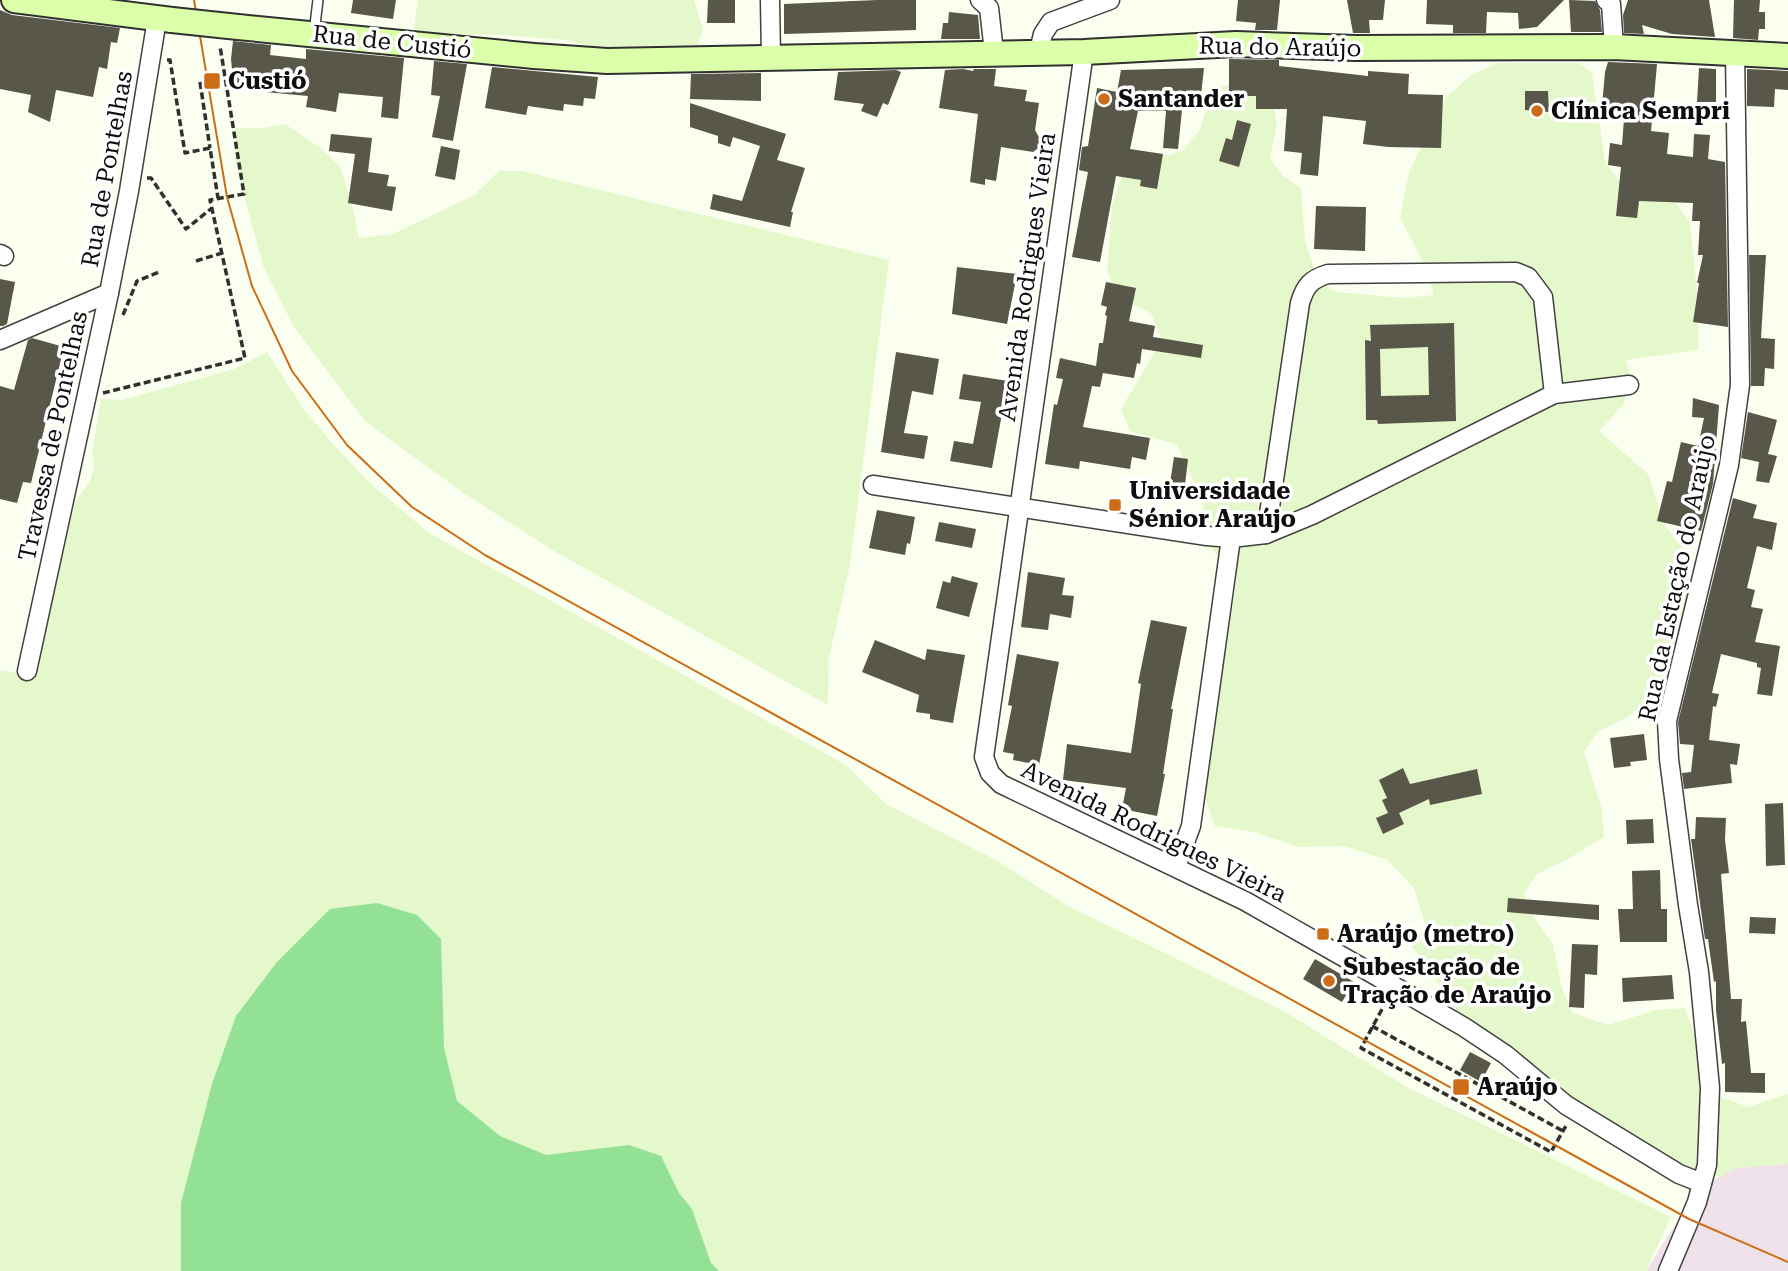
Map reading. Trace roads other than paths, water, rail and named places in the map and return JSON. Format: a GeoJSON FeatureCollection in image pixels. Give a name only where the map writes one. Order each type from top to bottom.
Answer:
{"type":"FeatureCollection","features":[{"type":"Feature","properties":{"kind":"main road","name":"Rua de Custió"},"geometry":{"type":"LineString","coordinates":[[14,0],[67,4],[228,30],[314,35],[534,57],[607,61],[771,58]]}},
{"type":"Feature","properties":{"kind":"main road","name":"Rua do Araújo"},"geometry":{"type":"LineString","coordinates":[[771,58],[1084,52],[1236,44],[1356,48],[1614,47],[1788,56]]}},
{"type":"Feature","properties":{"kind":"street"},"geometry":{"type":"LineString","coordinates":[[770,0],[771,58]]}},
{"type":"Feature","properties":{"kind":"street"},"geometry":{"type":"LineString","coordinates":[[981,0],[989,8],[994,52]]}},
{"type":"Feature","properties":{"kind":"street"},"geometry":{"type":"LineString","coordinates":[[1039,51],[1051,22],[1110,0]]}},
{"type":"Feature","properties":{"kind":"street"},"geometry":{"type":"LineString","coordinates":[[1606,0],[1611,4],[1614,47]]}},
{"type":"Feature","properties":{"kind":"street","name":"Rua de Pontelhas"},"geometry":{"type":"LineString","coordinates":[[0,340],[109,293],[150,60],[164,20]]}},
{"type":"Feature","properties":{"kind":"street","name":"Avenida Rodrigues Vieira"},"geometry":{"type":"LineString","coordinates":[[1084,52],[984,757],[990,773],[1001,785],[1245,901],[1395,986],[1506,1055],[1553,1096],[1679,1174],[1702,1183]]}},
{"type":"Feature","properties":{"kind":"street","name":"Rua da Estação do Araújo"},"geometry":{"type":"LineString","coordinates":[[1668,1271],[1697,1202],[1707,1165],[1709,1139],[1706,1029],[1669,759],[1667,721],[1729,465],[1740,385],[1735,53]]}},
{"type":"Feature","properties":{"kind":"street"},"geometry":{"type":"LineString","coordinates":[[1266,534],[1300,303],[1304,288],[1315,278],[1328,274],[1503,272],[1516,272],[1528,277],[1543,297],[1554,394]]}},
{"type":"Feature","properties":{"kind":"street","name":"Travessa de Pontelhas"},"geometry":{"type":"LineString","coordinates":[[27,671],[109,293]]}},
{"type":"Feature","properties":{"kind":"street"},"geometry":{"type":"LineString","coordinates":[[873,485],[1231,538],[1266,534],[1312,515],[1554,394],[1629,385]]}},
{"type":"Feature","properties":{"kind":"street"},"geometry":{"type":"LineString","coordinates":[[1175,867],[1191,826],[1231,538]]}},
{"type":"Feature","properties":{"kind":"lane"},"geometry":{"type":"LineString","coordinates":[[314,35],[318,0]]}},
{"type":"Feature","properties":{"kind":"tram line"},"geometry":{"type":"LineString","coordinates":[[194,0],[227,197],[252,286],[292,371],[347,445],[412,507],[485,555],[1689,1219],[1788,1262]]}},
{"type":"Feature","properties":{"kind":"place","name":"Custió"},"geometry":{"type":"Point","coordinates":[212,81]}},
{"type":"Feature","properties":{"kind":"place","name":"Santander"},"geometry":{"type":"Point","coordinates":[1104,99]}},
{"type":"Feature","properties":{"kind":"place","name":"Clínica Sempri"},"geometry":{"type":"Point","coordinates":[1537,111]}},
{"type":"Feature","properties":{"kind":"place","name":"Universidade Sénior Araújo"},"geometry":{"type":"Point","coordinates":[1115,505]}},
{"type":"Feature","properties":{"kind":"place","name":"Araújo (metro)"},"geometry":{"type":"Point","coordinates":[1323,934]}},
{"type":"Feature","properties":{"kind":"place","name":"Subestação de Tração de Araújo"},"geometry":{"type":"Point","coordinates":[1329,981]}},
{"type":"Feature","properties":{"kind":"place","name":"Araújo"},"geometry":{"type":"Point","coordinates":[1461,1087]}}]}
